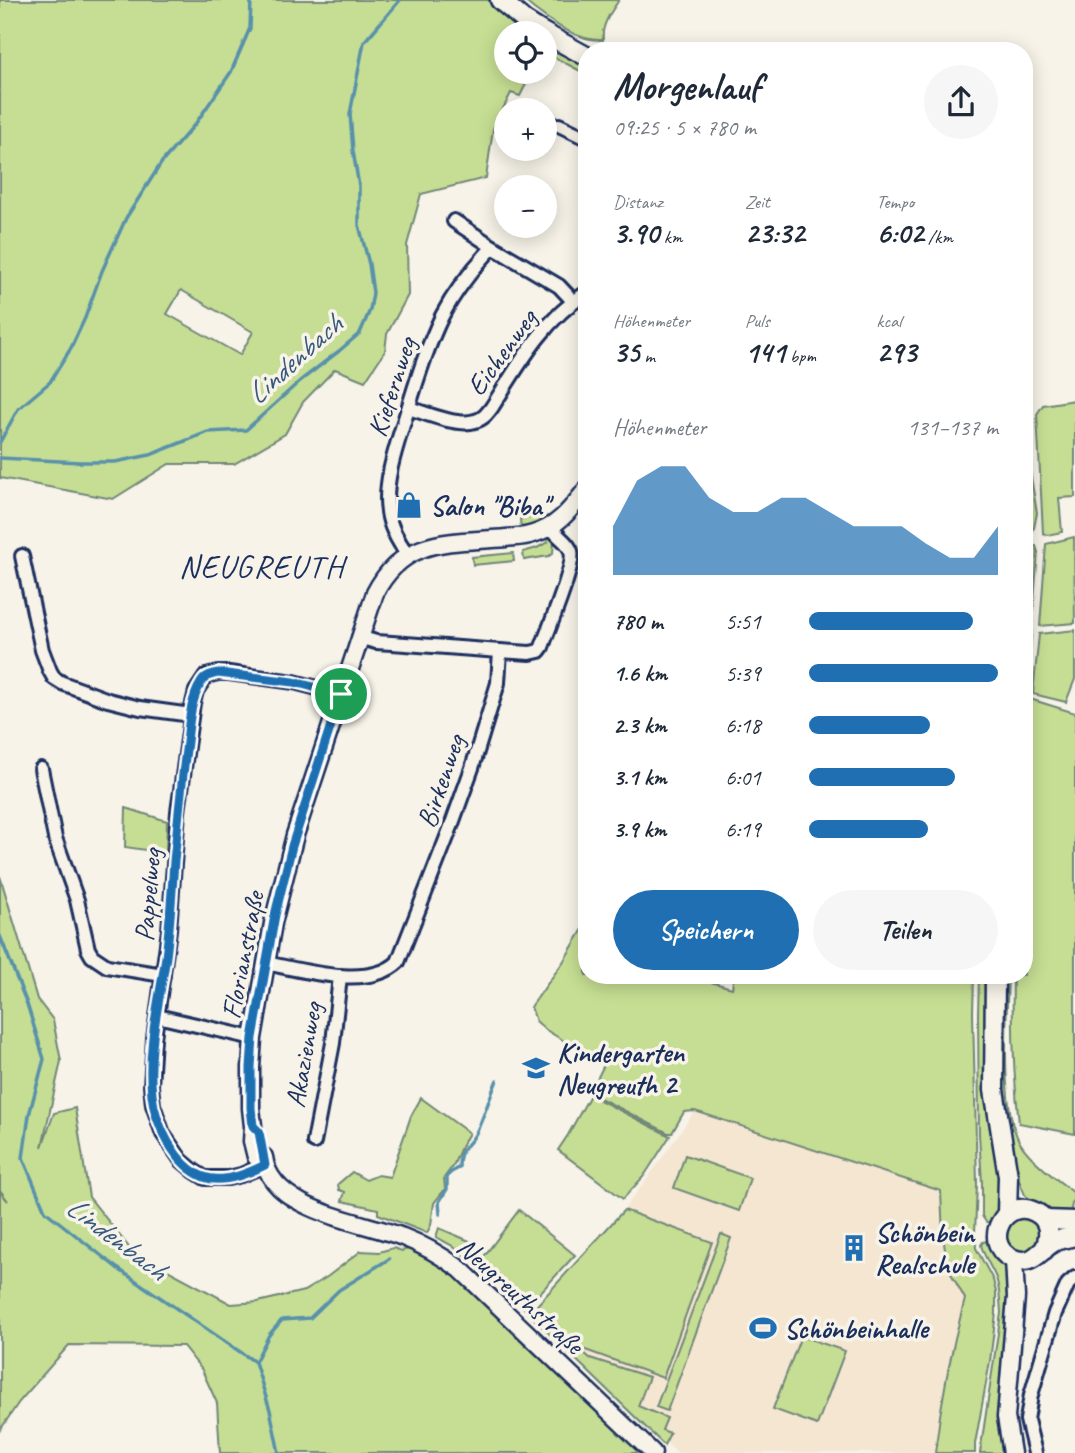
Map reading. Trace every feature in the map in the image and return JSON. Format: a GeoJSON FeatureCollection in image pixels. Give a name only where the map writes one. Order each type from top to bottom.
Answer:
{"type":"FeatureCollection","features":[{"type":"Feature","properties":{"kind":"main road"},"geometry":{"type":"LineString","coordinates":[[500,0],[525,21]]}},
{"type":"Feature","properties":{"kind":"main road"},"geometry":{"type":"LineString","coordinates":[[557,40],[578,52]]}},
{"type":"Feature","properties":{"kind":"main road"},"geometry":{"type":"LineString","coordinates":[[995,984],[993,1090],[1008,1176],[1007,1214]]}},
{"type":"Feature","properties":{"kind":"main road"},"geometry":{"type":"LineString","coordinates":[[1008,1176],[1027,1209]]}},
{"type":"Feature","properties":{"kind":"main road"},"geometry":{"type":"LineString","coordinates":[[1042,1253],[1049,1233],[1040,1214],[1027,1209],[1007,1214],[997,1234],[1002,1250],[1014,1259],[1031,1260],[1042,1253],[1054,1242],[1075,1236]]}},
{"type":"Feature","properties":{"kind":"main road"},"geometry":{"type":"LineString","coordinates":[[1045,1220],[1075,1222]]}},
{"type":"Feature","properties":{"kind":"street"},"geometry":{"type":"LineString","coordinates":[[559,125],[578,134]]}},
{"type":"Feature","properties":{"kind":"street"},"geometry":{"type":"LineString","coordinates":[[454,221],[559,286],[574,302]]}},
{"type":"Feature","properties":{"kind":"street","name":"Kiefernweg"},"geometry":{"type":"LineString","coordinates":[[408,555],[392,527],[387,499],[394,459],[408,408],[443,315],[466,277],[493,247]]}},
{"type":"Feature","properties":{"kind":"street","name":"Eichenweg"},"geometry":{"type":"LineString","coordinates":[[408,408],[463,423],[478,421],[492,407],[535,341],[578,299]]}},
{"type":"Feature","properties":{"kind":"street","name":"Florianstraße"},"geometry":{"type":"LineString","coordinates":[[265,1165],[256,1157],[252,1141],[250,1090],[253,1038],[275,915],[295,835],[370,605],[380,583],[408,555],[430,545],[533,534],[561,520],[578,500]]}},
{"type":"Feature","properties":{"kind":"street"},"geometry":{"type":"LineString","coordinates":[[359,638],[376,642],[500,651],[539,651],[573,559],[570,548],[551,526]]}},
{"type":"Feature","properties":{"kind":"street"},"geometry":{"type":"LineString","coordinates":[[22,556],[42,650],[54,678],[108,700],[191,715]]}},
{"type":"Feature","properties":{"kind":"street","name":"Birkenweg"},"geometry":{"type":"LineString","coordinates":[[266,963],[340,976],[385,971],[398,962],[472,768],[498,683],[500,651]]}},
{"type":"Feature","properties":{"kind":"street","name":"Pappelweg"},"geometry":{"type":"LineString","coordinates":[[265,1165],[228,1178],[205,1178],[187,1166],[172,1149],[158,1122],[152,1099],[151,1071],[169,930],[178,812],[191,715],[196,691],[202,681],[218,673],[294,682],[341,694]]}},
{"type":"Feature","properties":{"kind":"street"},"geometry":{"type":"LineString","coordinates":[[41,769],[55,838],[77,900],[92,956],[107,966],[163,975]]}},
{"type":"Feature","properties":{"kind":"street","name":"Akazienweg"},"geometry":{"type":"LineString","coordinates":[[314,1142],[333,1043],[340,976]]}},
{"type":"Feature","properties":{"kind":"street"},"geometry":{"type":"LineString","coordinates":[[157,1016],[253,1038]]}},
{"type":"Feature","properties":{"kind":"street","name":"Neugreuthstraße"},"geometry":{"type":"LineString","coordinates":[[265,1165],[274,1181],[300,1203],[320,1212],[403,1237],[433,1251],[460,1269],[653,1453]]}},
{"type":"Feature","properties":{"kind":"street"},"geometry":{"type":"LineString","coordinates":[[1016,1297],[1030,1265],[1042,1253]]}},
{"type":"Feature","properties":{"kind":"street"},"geometry":{"type":"LineString","coordinates":[[1012,1453],[1006,1417],[1016,1297],[1014,1259]]}},
{"type":"Feature","properties":{"kind":"street"},"geometry":{"type":"LineString","coordinates":[[1035,1453],[1027,1420],[1031,1395],[1055,1313],[1068,1284],[1075,1278]]}},
{"type":"Feature","properties":{"kind":"shaded area"},"geometry":{"type":"Polygon","coordinates":[[[695,1111],[941,1191],[943,1237],[948,1268],[965,1299],[954,1338],[935,1453],[677,1453],[564,1347],[624,1209],[695,1111]]]}},
{"type":"Feature","properties":{"kind":"green space"},"geometry":{"type":"Polygon","coordinates":[[[0,0],[488,0],[514,21],[494,21],[494,84],[526,84],[520,96],[511,93],[508,98],[494,98],[494,127],[486,178],[421,194],[407,245],[408,295],[387,334],[385,351],[365,381],[335,369],[303,402],[285,434],[234,464],[169,464],[113,499],[0,478],[0,0]],[[181,290],[167,314],[240,355],[253,332],[181,290]]]}},
{"type":"Feature","properties":{"kind":"green space"},"geometry":{"type":"Polygon","coordinates":[[[523,0],[619,0],[605,24],[603,40],[582,37],[557,24],[557,21],[550,20],[523,0]]]}},
{"type":"Feature","properties":{"kind":"green space"},"geometry":{"type":"Polygon","coordinates":[[[557,48],[578,59],[578,70],[557,59],[557,48]]]}},
{"type":"Feature","properties":{"kind":"green space"},"geometry":{"type":"Polygon","coordinates":[[[1075,400],[1075,497],[1059,498],[1062,532],[1047,535],[1043,533],[1037,414],[1043,405],[1075,400]]]}},
{"type":"Feature","properties":{"kind":"green space"},"geometry":{"type":"Polygon","coordinates":[[[1033,489],[1037,513],[1033,529],[1033,489]]]}},
{"type":"Feature","properties":{"kind":"green space"},"geometry":{"type":"Polygon","coordinates":[[[549,516],[552,519],[521,530],[520,519],[549,516]]]}},
{"type":"Feature","properties":{"kind":"green space"},"geometry":{"type":"Polygon","coordinates":[[[545,535],[552,535],[553,553],[524,560],[523,552],[548,542],[545,535]]]}},
{"type":"Feature","properties":{"kind":"green space"},"geometry":{"type":"Polygon","coordinates":[[[1074,537],[1075,623],[1040,626],[1046,544],[1074,537]]]}},
{"type":"Feature","properties":{"kind":"green space"},"geometry":{"type":"Polygon","coordinates":[[[1033,546],[1036,546],[1038,552],[1033,613],[1033,546]]]}},
{"type":"Feature","properties":{"kind":"green space"},"geometry":{"type":"Polygon","coordinates":[[[513,553],[514,561],[473,565],[472,557],[513,553]]]}},
{"type":"Feature","properties":{"kind":"green space"},"geometry":{"type":"Polygon","coordinates":[[[1075,630],[1075,679],[1066,702],[1033,694],[1039,634],[1075,630]]]}},
{"type":"Feature","properties":{"kind":"green space"},"geometry":{"type":"Polygon","coordinates":[[[1033,700],[1075,713],[1075,1134],[1019,1123],[1013,1049],[1013,984],[1033,984],[1033,700]]]}},
{"type":"Feature","properties":{"kind":"green space"},"geometry":{"type":"Polygon","coordinates":[[[126,808],[167,821],[166,853],[125,847],[126,808]]]}},
{"type":"Feature","properties":{"kind":"green space"},"geometry":{"type":"Polygon","coordinates":[[[0,876],[37,999],[53,1020],[61,1061],[42,1147],[54,1113],[75,1108],[89,1197],[132,1251],[231,1304],[258,1302],[304,1291],[361,1251],[408,1249],[452,1273],[642,1453],[220,1453],[217,1403],[202,1370],[183,1346],[69,1345],[19,1402],[0,1430],[0,1192],[8,1201],[0,1190],[0,876]]]}},
{"type":"Feature","properties":{"kind":"green space"},"geometry":{"type":"Polygon","coordinates":[[[578,937],[578,984],[718,984],[732,988],[733,984],[974,984],[976,1248],[993,1280],[996,1292],[990,1361],[975,1453],[935,1453],[947,1376],[965,1299],[948,1268],[943,1237],[941,1191],[695,1111],[684,1112],[672,1133],[668,1133],[590,1093],[604,1065],[546,1030],[536,1021],[531,1007],[578,937]]]}},
{"type":"Feature","properties":{"kind":"green space"},"geometry":{"type":"Polygon","coordinates":[[[979,984],[990,984],[1002,1171],[1000,1209],[993,1221],[986,1222],[982,1216],[979,984]]]}},
{"type":"Feature","properties":{"kind":"green space"},"geometry":{"type":"Polygon","coordinates":[[[1000,984],[1008,984],[1006,1060],[1013,1125],[1019,1141],[1029,1155],[1073,1192],[1069,1217],[1054,1216],[1025,1195],[1015,1170],[1013,1145],[1005,1124],[1000,1084],[1000,984]]]}},
{"type":"Feature","properties":{"kind":"green space"},"geometry":{"type":"Polygon","coordinates":[[[590,1095],[670,1136],[644,1176],[623,1199],[558,1150],[590,1095]]]}},
{"type":"Feature","properties":{"kind":"green space"},"geometry":{"type":"Polygon","coordinates":[[[421,1098],[469,1133],[444,1178],[445,1189],[434,1203],[427,1233],[378,1214],[378,1209],[342,1201],[345,1192],[339,1190],[338,1184],[352,1172],[366,1180],[378,1175],[390,1177],[411,1116],[421,1098]]]}},
{"type":"Feature","properties":{"kind":"green space"},"geometry":{"type":"Polygon","coordinates":[[[685,1155],[750,1178],[739,1211],[674,1188],[685,1155]]]}},
{"type":"Feature","properties":{"kind":"green space"},"geometry":{"type":"Polygon","coordinates":[[[519,1210],[575,1255],[525,1309],[479,1263],[519,1210]]]}},
{"type":"Feature","properties":{"kind":"green space"},"geometry":{"type":"Polygon","coordinates":[[[624,1210],[712,1242],[663,1378],[577,1347],[590,1358],[649,1377],[638,1406],[667,1418],[662,1430],[670,1433],[664,1445],[529,1314],[624,1210]]]}},
{"type":"Feature","properties":{"kind":"green space"},"geometry":{"type":"Polygon","coordinates":[[[1016,1215],[1040,1223],[1042,1241],[1022,1255],[1006,1247],[1003,1228],[1016,1215]]]}},
{"type":"Feature","properties":{"kind":"green space"},"geometry":{"type":"Polygon","coordinates":[[[439,1228],[474,1243],[464,1255],[436,1237],[439,1228]]]}},
{"type":"Feature","properties":{"kind":"green space"},"geometry":{"type":"Polygon","coordinates":[[[721,1234],[731,1238],[667,1411],[656,1407],[721,1234]]]}},
{"type":"Feature","properties":{"kind":"green space"},"geometry":{"type":"Polygon","coordinates":[[[992,1242],[1008,1267],[1010,1285],[1006,1453],[980,1453],[1001,1313],[997,1282],[981,1245],[992,1242]]]}},
{"type":"Feature","properties":{"kind":"green space"},"geometry":{"type":"Polygon","coordinates":[[[526,1319],[660,1447],[655,1446],[525,1322],[526,1319]]]}},
{"type":"Feature","properties":{"kind":"green space"},"geometry":{"type":"Polygon","coordinates":[[[801,1336],[845,1351],[817,1425],[773,1409],[801,1336]]]}},
{"type":"Feature","properties":{"kind":"waterway"},"geometry":{"type":"LineString","coordinates":[[0,442],[18,409],[50,382],[71,348],[126,218],[162,162],[196,123],[231,72],[250,28],[251,0]]}},
{"type":"Feature","properties":{"kind":"waterway","name":"Lindenbach"},"geometry":{"type":"LineString","coordinates":[[0,458],[115,462],[150,455],[208,432],[246,430],[300,381],[360,333],[370,310],[373,293],[359,225],[359,186],[350,114],[364,42],[400,0]]}},
{"type":"Feature","properties":{"kind":"waterway","name":"Lindenbach"},"geometry":{"type":"LineString","coordinates":[[0,936],[27,1004],[44,1059],[29,1115],[23,1158],[45,1211],[117,1268],[255,1362],[270,1410],[279,1453]]}},
{"type":"Feature","properties":{"kind":"waterway"},"geometry":{"type":"LineString","coordinates":[[440,1214],[439,1202],[447,1189],[447,1177],[459,1167],[462,1151],[476,1133],[497,1080]]}},
{"type":"Feature","properties":{"kind":"waterway"},"geometry":{"type":"LineString","coordinates":[[255,1362],[269,1335],[282,1320],[310,1318],[339,1290],[389,1259]]}},
{"type":"Feature","properties":{"kind":"place","name":"Salon \"Biba\""},"geometry":{"type":"Point","coordinates":[409,505]}},
{"type":"Feature","properties":{"kind":"place","name":"Kindergarten Neugreuth 2"},"geometry":{"type":"Point","coordinates":[536,1068]}},
{"type":"Feature","properties":{"kind":"place","name":"Schönbein Realschule"},"geometry":{"type":"Point","coordinates":[854,1248]}},
{"type":"Feature","properties":{"kind":"place","name":"Schönbeinhalle"},"geometry":{"type":"Point","coordinates":[763,1328]}},
{"type":"Feature","properties":{"kind":"district","name":"NEUGREUTH"},"geometry":{"type":"Point","coordinates":[262,566]}},
{"type":"Feature","properties":{"kind":"route"},"geometry":{"type":"LineString","coordinates":[[229,673],[298,683],[341,694],[292,846],[275,915],[253,1038],[251,1108],[253,1126],[259,1132],[265,1165],[228,1178],[205,1178],[181,1160],[163,1134],[153,1105],[151,1086],[154,1038],[169,930],[178,812],[196,691],[209,675],[229,673]]}}]}
